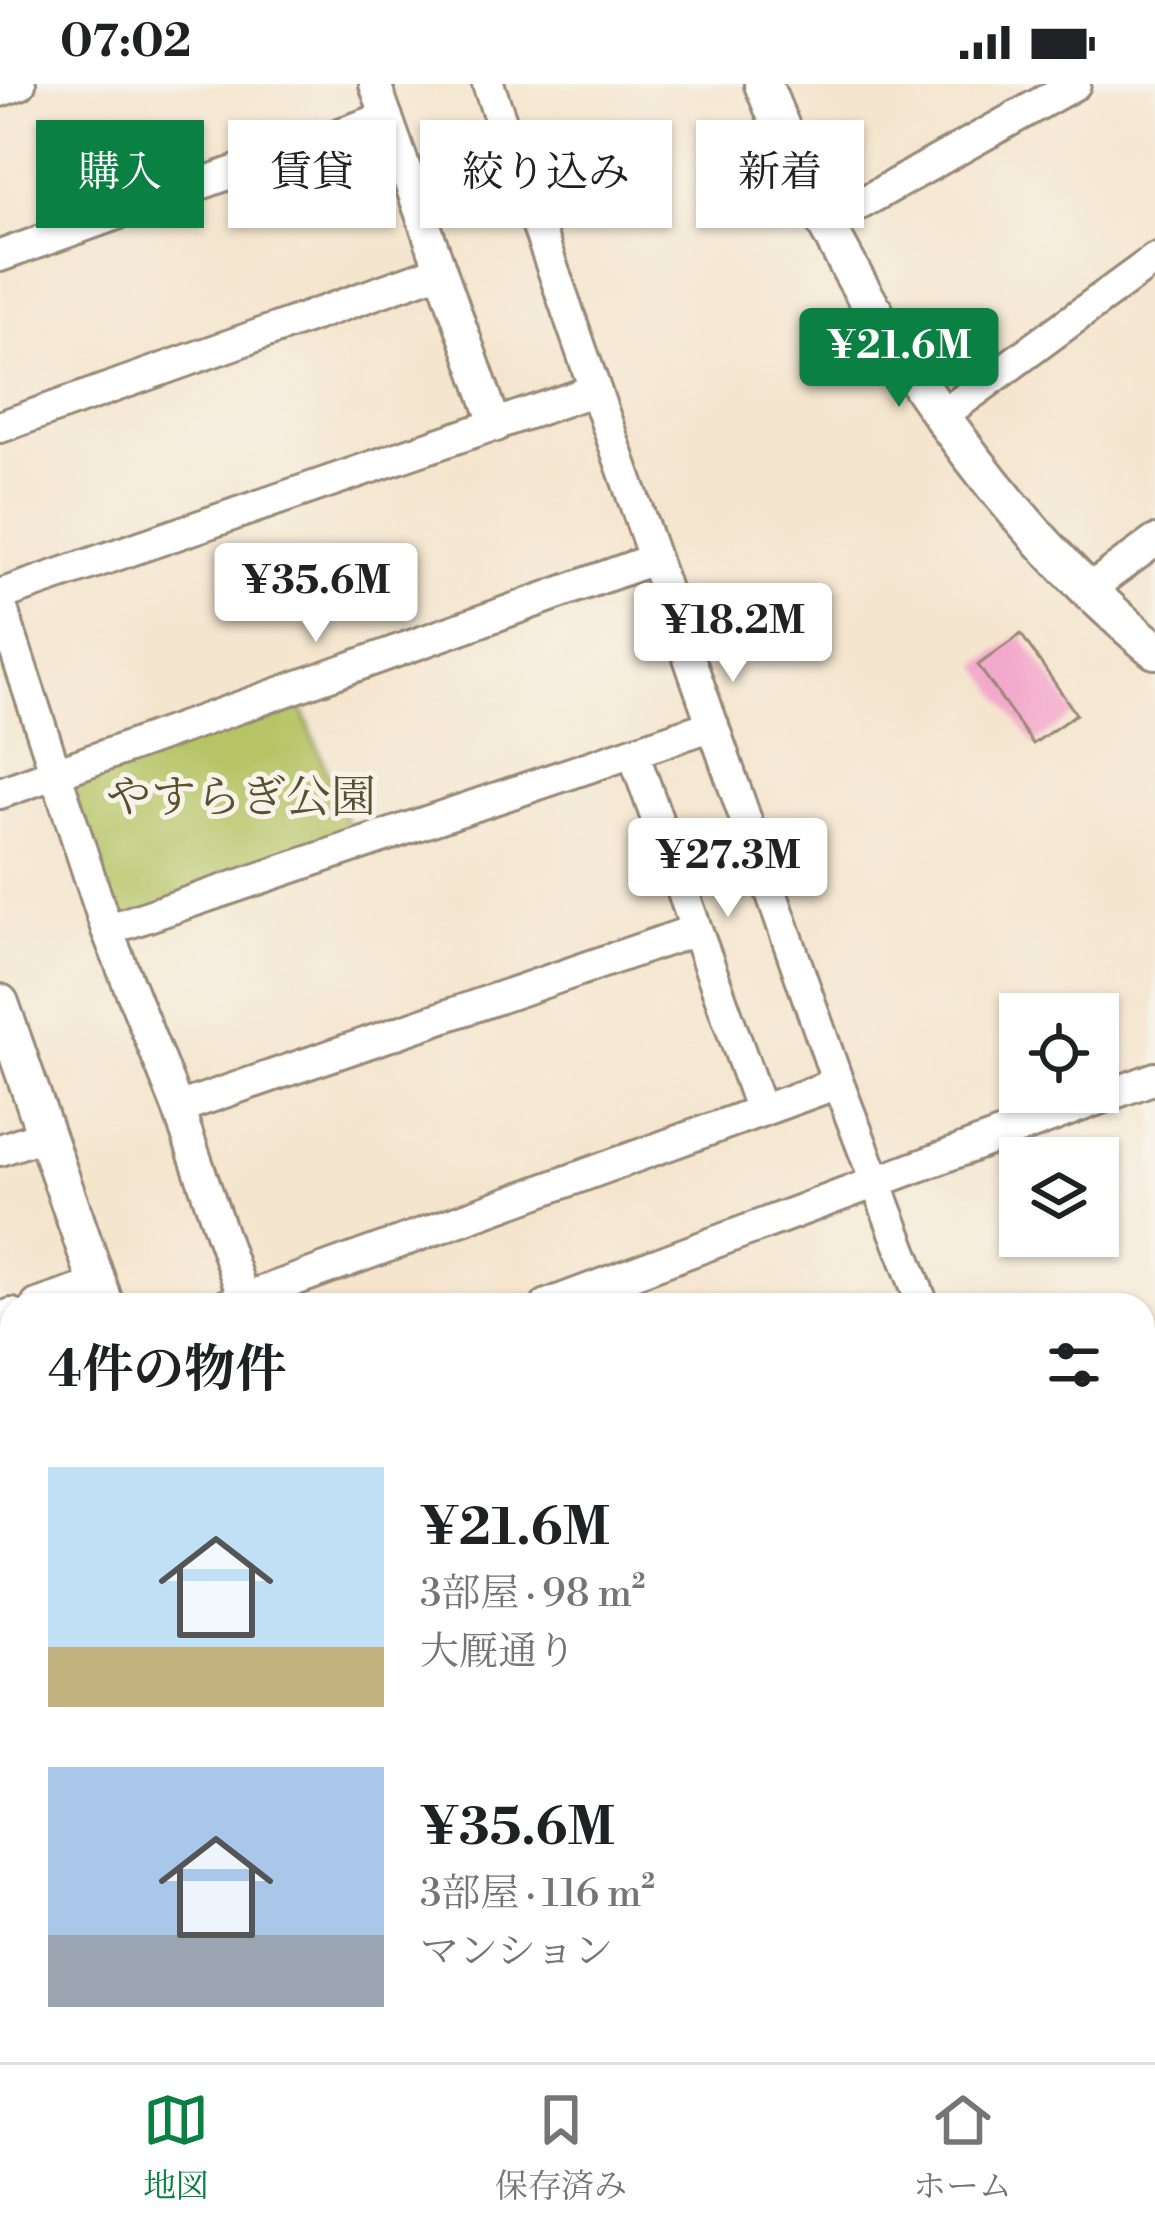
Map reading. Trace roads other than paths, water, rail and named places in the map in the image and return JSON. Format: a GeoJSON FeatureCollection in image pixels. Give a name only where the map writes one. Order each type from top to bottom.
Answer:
{"type":"FeatureCollection","features":[{"type":"Feature","properties":{"kind":"street"},"geometry":{"type":"LineString","coordinates":[[0,91],[20,84]]}},
{"type":"Feature","properties":{"kind":"street"},"geometry":{"type":"LineString","coordinates":[[375,84],[496,426]]}},
{"type":"Feature","properties":{"kind":"street"},"geometry":{"type":"LineString","coordinates":[[488,84],[838,1083],[919,1293]]}},
{"type":"Feature","properties":{"kind":"street"},"geometry":{"type":"LineString","coordinates":[[763,84],[779,120]]}},
{"type":"Feature","properties":{"kind":"street"},"geometry":{"type":"LineString","coordinates":[[864,202],[1075,84]]}},
{"type":"Feature","properties":{"kind":"street"},"geometry":{"type":"LineString","coordinates":[[0,256],[387,117]]}},
{"type":"Feature","properties":{"kind":"street"},"geometry":{"type":"LineString","coordinates":[[829,228],[944,414],[1033,534],[1155,650]]}},
{"type":"Feature","properties":{"kind":"street"},"geometry":{"type":"LineString","coordinates":[[944,414],[1155,259]]}},
{"type":"Feature","properties":{"kind":"street"},"geometry":{"type":"LineString","coordinates":[[0,427],[441,270]]}},
{"type":"Feature","properties":{"kind":"street"},"geometry":{"type":"LineString","coordinates":[[232,1293],[178,1108],[107,930],[53,775],[0,599],[596,391]]}},
{"type":"Feature","properties":{"kind":"street"},"geometry":{"type":"LineString","coordinates":[[1088,590],[1155,541]]}},
{"type":"Feature","properties":{"kind":"street"},"geometry":{"type":"LineString","coordinates":[[0,793],[654,559]]}},
{"type":"Feature","properties":{"kind":"street"},"geometry":{"type":"LineString","coordinates":[[107,930],[713,725]]}},
{"type":"Feature","properties":{"kind":"street"},"geometry":{"type":"LineString","coordinates":[[633,752],[761,1111]]}},
{"type":"Feature","properties":{"kind":"street"},"geometry":{"type":"LineString","coordinates":[[178,1108],[696,930]]}},
{"type":"Feature","properties":{"kind":"street"},"geometry":{"type":"LineString","coordinates":[[0,1003],[101,1293]]}},
{"type":"Feature","properties":{"kind":"street"},"geometry":{"type":"LineString","coordinates":[[579,1293],[1155,1078]]}},
{"type":"Feature","properties":{"kind":"street"},"geometry":{"type":"LineString","coordinates":[[260,1293],[838,1083]]}},
{"type":"Feature","properties":{"kind":"street"},"geometry":{"type":"LineString","coordinates":[[0,1150],[46,1134]]}},
{"type":"Feature","properties":{"kind":"park label","name":"やすらぎ公園"},"geometry":{"type":"Point","coordinates":[241,796]}}]}
